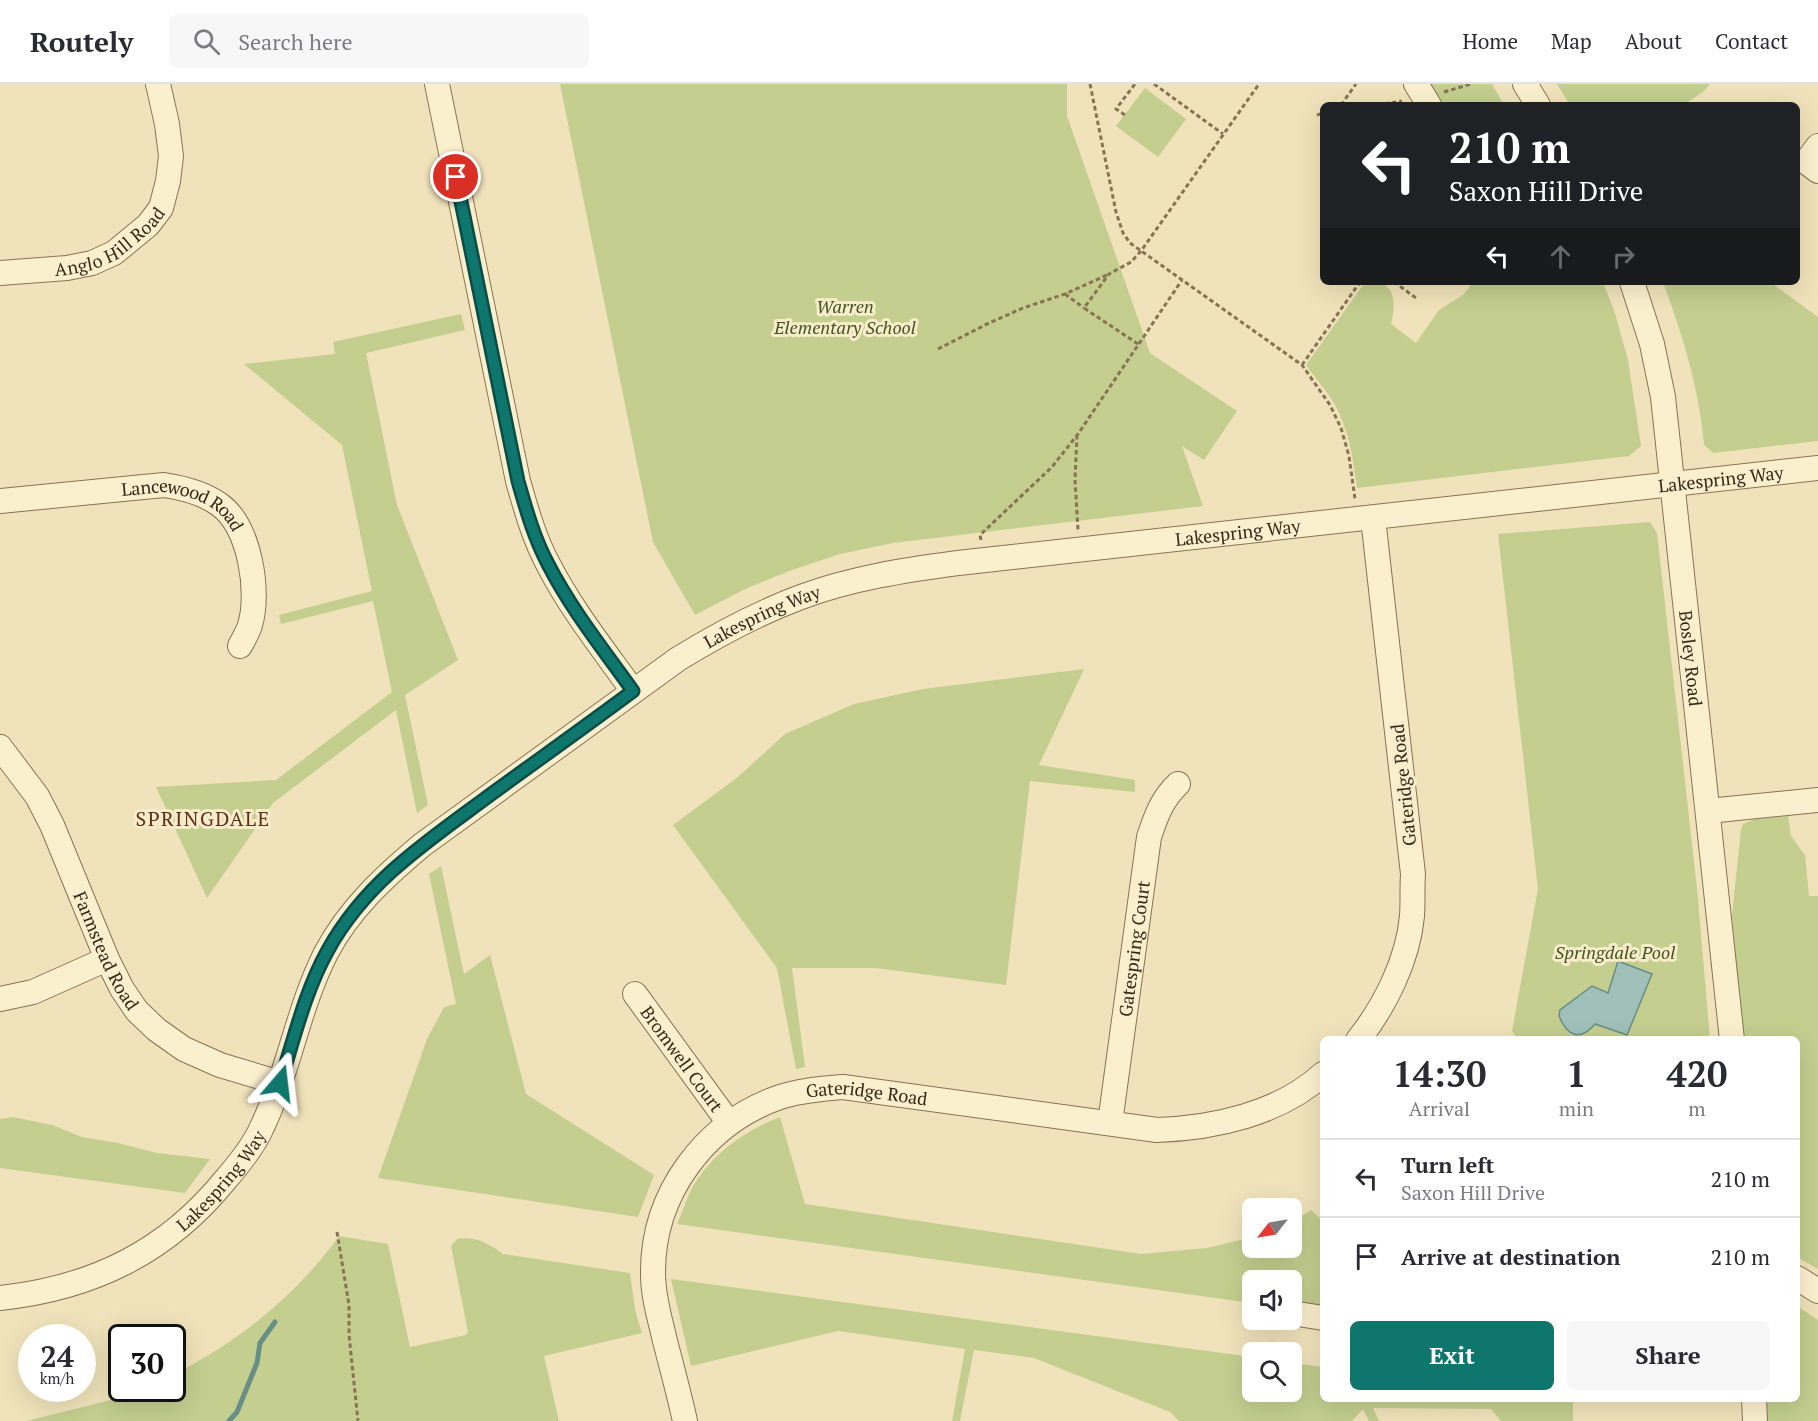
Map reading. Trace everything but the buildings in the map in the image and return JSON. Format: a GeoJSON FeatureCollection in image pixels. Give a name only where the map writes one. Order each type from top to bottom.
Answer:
{"type":"FeatureCollection","features":[{"type":"Feature","properties":{"kind":"street","name":"Anglo Hill Road"},"geometry":{"type":"LineString","coordinates":[[0,273],[67,267],[92,262],[114,253],[148,225],[161,208],[171,156],[158,84]]}},
{"type":"Feature","properties":{"kind":"street"},"geometry":{"type":"LineString","coordinates":[[437,84],[518,481],[531,525],[547,562],[569,603],[633,691]]}},
{"type":"Feature","properties":{"kind":"street"},"geometry":{"type":"LineString","coordinates":[[1416,84],[1427,102]]}},
{"type":"Feature","properties":{"kind":"street"},"geometry":{"type":"LineString","coordinates":[[1525,84],[1536,102]]}},
{"type":"Feature","properties":{"kind":"street"},"geometry":{"type":"LineString","coordinates":[[1818,146],[1806,162],[1818,171]]}},
{"type":"Feature","properties":{"kind":"street","name":"Bosley Road"},"geometry":{"type":"LineString","coordinates":[[1633,285],[1645,320],[1663,397],[1732,1036]]}},
{"type":"Feature","properties":{"kind":"street","name":"Lakespring Way"},"geometry":{"type":"LineString","coordinates":[[0,1298],[36,1294],[77,1283],[114,1269],[178,1230],[211,1198],[237,1166],[262,1129],[280,1083],[311,986],[327,951],[351,913],[382,879],[422,845],[678,659],[759,614],[801,597],[901,571],[982,560],[1818,468]]}},
{"type":"Feature","properties":{"kind":"street","name":"Lancewood Road"},"geometry":{"type":"LineString","coordinates":[[0,501],[164,485],[186,489],[222,506],[234,521],[243,538],[252,575],[254,601],[250,626],[240,646]]}},
{"type":"Feature","properties":{"kind":"street","name":"Gateridge Road"},"geometry":{"type":"LineString","coordinates":[[1361,1036],[1372,1023],[1390,989],[1404,954],[1412,917],[1413,874],[1365,519]]}},
{"type":"Feature","properties":{"kind":"street","name":"Farmstead Road"},"geometry":{"type":"LineString","coordinates":[[0,747],[37,796],[52,825],[107,959],[122,989],[137,1011],[157,1030],[184,1049],[220,1065],[280,1083]]}},
{"type":"Feature","properties":{"kind":"street","name":"Gatespring Court"},"geometry":{"type":"LineString","coordinates":[[1110,1123],[1149,837],[1159,809],[1168,794],[1178,784]]}},
{"type":"Feature","properties":{"kind":"street"},"geometry":{"type":"LineString","coordinates":[[1708,811],[1818,800]]}},
{"type":"Feature","properties":{"kind":"street"},"geometry":{"type":"LineString","coordinates":[[0,999],[33,992],[107,959]]}},
{"type":"Feature","properties":{"kind":"street","name":"Bromwell Court"},"geometry":{"type":"LineString","coordinates":[[635,994],[729,1123]]}},
{"type":"Feature","properties":{"kind":"street","name":"Gateridge Road"},"geometry":{"type":"LineString","coordinates":[[685,1421],[656,1305],[653,1274],[655,1243],[664,1210],[675,1183],[692,1159],[729,1123],[751,1110],[780,1097],[807,1090],[843,1087],[1157,1130],[1191,1129],[1253,1114],[1281,1101],[1320,1077]]}},
{"type":"Feature","properties":{"kind":"street"},"geometry":{"type":"LineString","coordinates":[[1800,1280],[1818,1291]]}},
{"type":"Feature","properties":{"kind":"street"},"geometry":{"type":"LineString","coordinates":[[1302,1315],[1320,1318]]}},
{"type":"Feature","properties":{"kind":"street"},"geometry":{"type":"LineString","coordinates":[[1754,1402],[1755,1421]]}},
{"type":"Feature","properties":{"kind":"path"},"geometry":{"type":"LineString","coordinates":[[1090,84],[1116,212],[1123,233],[1130,243],[1302,365],[1330,405],[1341,429],[1365,519]]}},
{"type":"Feature","properties":{"kind":"path"},"geometry":{"type":"LineString","coordinates":[[1125,115],[1116,109],[1135,84]]}},
{"type":"Feature","properties":{"kind":"path"},"geometry":{"type":"LineString","coordinates":[[1154,84],[1224,134]]}},
{"type":"Feature","properties":{"kind":"path"},"geometry":{"type":"LineString","coordinates":[[939,349],[1023,308],[1065,294],[1131,262],[1259,84]]}},
{"type":"Feature","properties":{"kind":"path"},"geometry":{"type":"LineString","coordinates":[[1343,102],[1356,84]]}},
{"type":"Feature","properties":{"kind":"path"},"geometry":{"type":"LineString","coordinates":[[1084,308],[1109,274]]}},
{"type":"Feature","properties":{"kind":"path"},"geometry":{"type":"LineString","coordinates":[[982,560],[980,535],[1052,466],[1077,434],[1182,280]]}},
{"type":"Feature","properties":{"kind":"path"},"geometry":{"type":"LineString","coordinates":[[1302,365],[1358,285]]}},
{"type":"Feature","properties":{"kind":"path"},"geometry":{"type":"LineString","coordinates":[[1398,285],[1416,298]]}},
{"type":"Feature","properties":{"kind":"path"},"geometry":{"type":"LineString","coordinates":[[1065,294],[1138,344]]}},
{"type":"Feature","properties":{"kind":"path"},"geometry":{"type":"LineString","coordinates":[[1077,434],[1075,480],[1080,549]]}},
{"type":"Feature","properties":{"kind":"path"},"geometry":{"type":"LineString","coordinates":[[337,1232],[349,1305],[349,1335],[358,1421]]}},
{"type":"Feature","properties":{"kind":"green space","name":"Warren Elementary School"},"geometry":{"type":"Polygon","coordinates":[[[560,84],[1067,84],[1067,116],[1150,353],[1237,411],[1204,460],[1182,446],[1203,506],[893,543],[840,554],[745,589],[695,615],[653,542],[560,84]]]}},
{"type":"Feature","properties":{"kind":"green space"},"geometry":{"type":"Polygon","coordinates":[[[1428,84],[1492,84],[1502,102],[1438,102],[1428,84]]]}},
{"type":"Feature","properties":{"kind":"green space"},"geometry":{"type":"Polygon","coordinates":[[[1557,84],[1710,84],[1688,102],[1568,102],[1557,84]]]}},
{"type":"Feature","properties":{"kind":"green space"},"geometry":{"type":"Polygon","coordinates":[[[1145,88],[1186,119],[1158,157],[1116,126],[1145,88]]]}},
{"type":"Feature","properties":{"kind":"green space"},"geometry":{"type":"Polygon","coordinates":[[[1363,285],[1386,285],[1393,301],[1391,324],[1416,343],[1439,310],[1463,295],[1471,285],[1604,285],[1615,313],[1628,360],[1641,446],[1629,456],[1357,488],[1350,444],[1339,413],[1331,398],[1306,365],[1363,285]]]}},
{"type":"Feature","properties":{"kind":"green space"},"geometry":{"type":"Polygon","coordinates":[[[1664,285],[1774,285],[1818,317],[1818,441],[1713,453],[1704,445],[1689,362],[1664,285]]]}},
{"type":"Feature","properties":{"kind":"green space"},"geometry":{"type":"Polygon","coordinates":[[[461,314],[465,330],[366,353],[397,505],[458,660],[405,695],[428,805],[417,813],[396,710],[273,803],[207,898],[156,787],[276,780],[392,692],[373,601],[281,624],[279,615],[372,591],[342,445],[244,364],[335,354],[333,342],[461,314]]]}},
{"type":"Feature","properties":{"kind":"green space","name":"Springdale Pool"},"geometry":{"type":"Polygon","coordinates":[[[1650,522],[1657,533],[1697,888],[1710,1036],[1516,1036],[1512,1031],[1538,889],[1498,534],[1650,522]]]}},
{"type":"Feature","properties":{"kind":"green space"},"geometry":{"type":"Polygon","coordinates":[[[1084,669],[1039,765],[1135,780],[1135,792],[1030,781],[1006,985],[876,968],[792,968],[805,1067],[796,1069],[777,968],[673,825],[738,777],[785,734],[854,704],[923,689],[1084,669]]]}},
{"type":"Feature","properties":{"kind":"green space"},"geometry":{"type":"Polygon","coordinates":[[[1788,816],[1791,836],[1805,855],[1809,896],[1818,896],[1818,1269],[1800,1259],[1800,1036],[1741,1036],[1731,924],[1741,830],[1743,824],[1755,819],[1788,816]]]}},
{"type":"Feature","properties":{"kind":"green space"},"geometry":{"type":"Polygon","coordinates":[[[441,866],[464,974],[490,955],[526,1094],[654,1175],[638,1217],[378,1178],[427,1039],[444,1007],[456,1004],[429,874],[441,866]]]}},
{"type":"Feature","properties":{"kind":"green space"},"geometry":{"type":"Polygon","coordinates":[[[13,1117],[52,1125],[82,1137],[157,1153],[210,1159],[185,1193],[0,1168],[0,1119],[13,1117]]]}},
{"type":"Feature","properties":{"kind":"green space"},"geometry":{"type":"Polygon","coordinates":[[[780,1117],[805,1204],[1141,1254],[1207,1248],[1242,1239],[1242,1258],[1302,1258],[1302,1216],[1311,1210],[1320,1218],[1320,1312],[1302,1309],[1302,1270],[1242,1270],[1242,1302],[677,1224],[699,1177],[718,1155],[754,1129],[780,1117]]]}},
{"type":"Feature","properties":{"kind":"green space"},"geometry":{"type":"Polygon","coordinates":[[[339,1236],[388,1244],[410,1347],[466,1335],[468,1332],[451,1246],[457,1239],[464,1238],[481,1241],[503,1254],[630,1273],[635,1310],[642,1333],[544,1356],[559,1421],[26,1421],[108,1401],[186,1402],[186,1368],[221,1348],[264,1316],[304,1279],[339,1236]]]}},
{"type":"Feature","properties":{"kind":"green space"},"geometry":{"type":"Polygon","coordinates":[[[671,1279],[1242,1356],[1242,1402],[1302,1402],[1302,1364],[1320,1367],[1320,1402],[1573,1402],[1573,1421],[1501,1421],[1491,1409],[1373,1408],[1379,1421],[1369,1421],[1363,1409],[1352,1421],[1179,1421],[1170,1412],[1034,1358],[974,1350],[960,1421],[952,1421],[965,1349],[838,1331],[691,1366],[671,1279]]]}},
{"type":"Feature","properties":{"kind":"green space"},"geometry":{"type":"Polygon","coordinates":[[[1800,1308],[1818,1320],[1818,1421],[1767,1421],[1767,1402],[1800,1402],[1800,1308]]]}},
{"type":"Feature","properties":{"kind":"water"},"geometry":{"type":"Polygon","coordinates":[[[1618,961],[1652,974],[1627,1035],[1595,1024],[1579,1035],[1570,1032],[1562,1023],[1559,1016],[1560,1010],[1592,986],[1608,993],[1618,961]]]}},
{"type":"Feature","properties":{"kind":"waterway"},"geometry":{"type":"LineString","coordinates":[[229,1421],[237,1412],[257,1363],[260,1343],[275,1322]]}},
{"type":"Feature","properties":{"kind":"district","name":"SPRINGDALE"},"geometry":{"type":"Point","coordinates":[203,818]}},
{"type":"Feature","properties":{"kind":"route"},"geometry":{"type":"LineString","coordinates":[[280,1083],[311,986],[327,951],[351,913],[382,879],[422,845],[633,691],[569,603],[547,562],[531,525],[518,481],[456,177]]}}]}
